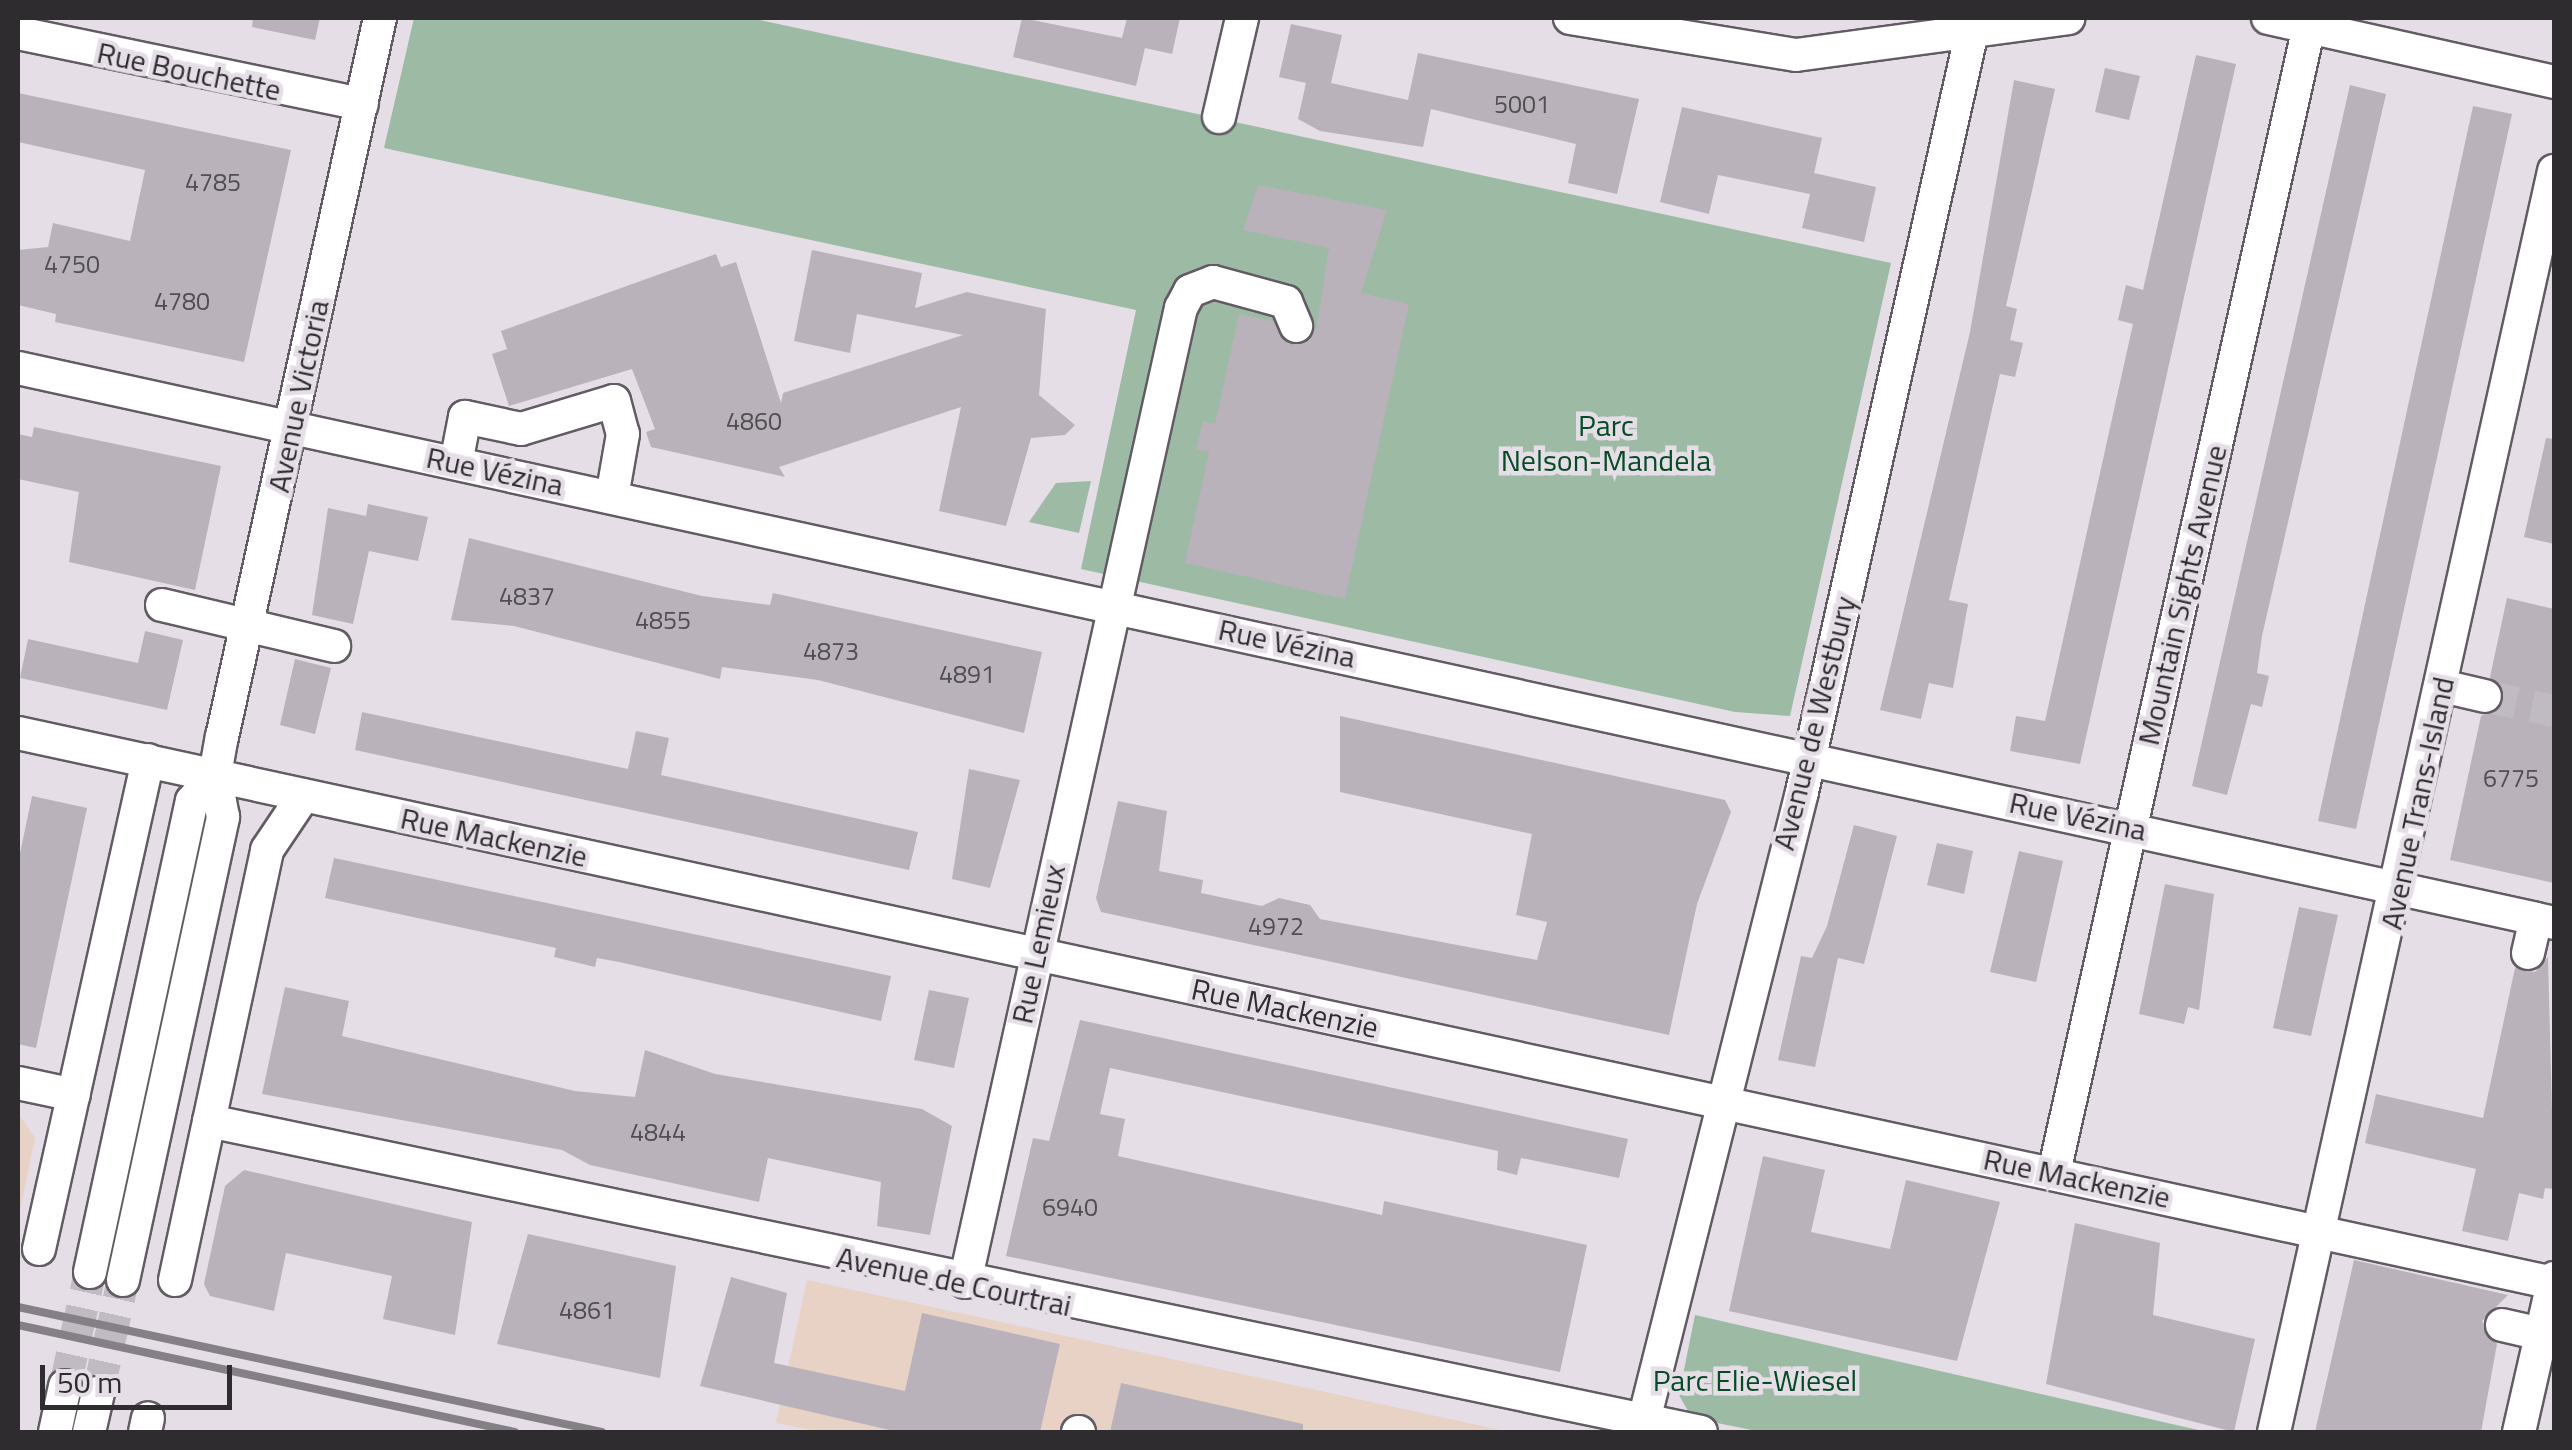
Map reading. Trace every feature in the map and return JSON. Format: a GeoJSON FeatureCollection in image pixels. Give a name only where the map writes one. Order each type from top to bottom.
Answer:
{"type":"FeatureCollection","features":[{"type":"Feature","properties":{"kind":"street","name":"Avenue Victoria"},"geometry":{"type":"LineString","coordinates":[[122,1280],[223,818],[215,774],[380,18]]}},
{"type":"Feature","properties":{"kind":"street"},"geometry":{"type":"LineString","coordinates":[[1219,116],[1242,18]]}},
{"type":"Feature","properties":{"kind":"street"},"geometry":{"type":"LineString","coordinates":[[1570,18],[1779,54],[1973,26],[2069,18]]}},
{"type":"Feature","properties":{"kind":"street"},"geometry":{"type":"LineString","coordinates":[[2268,18],[2310,22],[2554,82]]}},
{"type":"Feature","properties":{"kind":"street","name":"Mountain Sights Avenue"},"geometry":{"type":"LineString","coordinates":[[2054,1173],[2310,22]]}},
{"type":"Feature","properties":{"kind":"street","name":"Avenue de Westbury"},"geometry":{"type":"LineString","coordinates":[[1642,1430],[1718,1101],[1810,757],[1973,26]]}},
{"type":"Feature","properties":{"kind":"street","name":"Rue Bouchette"},"geometry":{"type":"LineString","coordinates":[[18,33],[362,104]]}},
{"type":"Feature","properties":{"kind":"street","name":"Avenue Trans-Island"},"geometry":{"type":"LineString","coordinates":[[2274,1432],[2348,1079],[2398,886],[2554,171]]}},
{"type":"Feature","properties":{"kind":"street","name":"Rue Lemieux"},"geometry":{"type":"LineString","coordinates":[[965,1282],[1111,605],[1124,580],[1183,301],[1199,285],[1219,284],[1286,302],[1296,326]]}},
{"type":"Feature","properties":{"kind":"street","name":"Rue Vézina"},"geometry":{"type":"LineString","coordinates":[[18,368],[2130,827],[2545,921]]}},
{"type":"Feature","properties":{"kind":"street"},"geometry":{"type":"LineString","coordinates":[[456,462],[465,417],[521,429],[614,401],[623,434],[612,497]]}},
{"type":"Feature","properties":{"kind":"street"},"geometry":{"type":"LineString","coordinates":[[197,593],[334,646]]}},
{"type":"Feature","properties":{"kind":"street"},"geometry":{"type":"LineString","coordinates":[[162,604],[249,614]]}},
{"type":"Feature","properties":{"kind":"street"},"geometry":{"type":"LineString","coordinates":[[2442,686],[2485,696]]}},
{"type":"Feature","properties":{"kind":"street","name":"Rue Mackenzie"},"geometry":{"type":"LineString","coordinates":[[18,732],[2554,1281]]}},
{"type":"Feature","properties":{"kind":"street"},"geometry":{"type":"LineString","coordinates":[[39,1249],[148,760]]}},
{"type":"Feature","properties":{"kind":"street","name":"Avenue Victoria"},"geometry":{"type":"LineString","coordinates":[[90,1272],[192,801],[215,774]]}},
{"type":"Feature","properties":{"kind":"street"},"geometry":{"type":"LineString","coordinates":[[175,1280],[268,850],[304,795]]}},
{"type":"Feature","properties":{"kind":"street"},"geometry":{"type":"LineString","coordinates":[[2528,953],[2545,921]]}},
{"type":"Feature","properties":{"kind":"street"},"geometry":{"type":"LineString","coordinates":[[18,1083],[74,1095]]}},
{"type":"Feature","properties":{"kind":"street","name":"Avenue de Courtrai"},"geometry":{"type":"LineString","coordinates":[[208,1121],[1642,1430],[1701,1432]]}},
{"type":"Feature","properties":{"kind":"street"},"geometry":{"type":"LineString","coordinates":[[2519,1432],[2554,1281]]}},
{"type":"Feature","properties":{"kind":"street"},"geometry":{"type":"LineString","coordinates":[[2502,1325],[2541,1334]]}},
{"type":"Feature","properties":{"kind":"street"},"geometry":{"type":"LineString","coordinates":[[55,1432],[66,1386]]}},
{"type":"Feature","properties":{"kind":"street"},"geometry":{"type":"LineString","coordinates":[[89,1432],[98,1393]]}},
{"type":"Feature","properties":{"kind":"shaded area"},"geometry":{"type":"Polygon","coordinates":[[[18,1113],[35,1138],[18,1220],[18,1113]]]}},
{"type":"Feature","properties":{"kind":"shaded area"},"geometry":{"type":"Polygon","coordinates":[[[807,1280],[1510,1432],[822,1432],[776,1423],[807,1280]]]}},
{"type":"Feature","properties":{"kind":"green space","name":"Parc Nelson-Mandela"},"geometry":{"type":"Polygon","coordinates":[[[414,18],[750,18],[1891,263],[1790,716],[1735,712],[1081,569],[1136,310],[384,148],[414,18]]]}},
{"type":"Feature","properties":{"kind":"green space"},"geometry":{"type":"Polygon","coordinates":[[[1091,481],[1079,533],[1029,522],[1056,483],[1091,481]]]}},
{"type":"Feature","properties":{"kind":"green space","name":"Parc Elie-Wiesel"},"geometry":{"type":"Polygon","coordinates":[[[1695,1315],[2207,1432],[1762,1432],[1692,1418],[1679,1395],[1695,1315]]]}},
{"type":"Feature","properties":{"kind":"building"},"geometry":{"type":"Polygon","coordinates":[[[253,18],[320,18],[315,40],[252,27],[253,18]]]}},
{"type":"Feature","properties":{"kind":"building"},"geometry":{"type":"Polygon","coordinates":[[[1022,18],[1122,38],[1127,18],[1180,18],[1172,54],[1145,48],[1136,86],[1013,57],[1022,18]]]}},
{"type":"Feature","properties":{"kind":"building"},"geometry":{"type":"Polygon","coordinates":[[[1291,24],[1342,35],[1331,83],[1408,100],[1418,53],[1639,99],[1617,194],[1568,183],[1576,144],[1431,109],[1423,147],[1320,131],[1298,119],[1306,83],[1279,77],[1291,24]]]}},
{"type":"Feature","properties":{"kind":"building"},"geometry":{"type":"Polygon","coordinates":[[[2196,55],[2236,64],[2080,764],[2010,751],[2016,716],[2045,721],[2133,324],[2118,320],[2126,285],[2143,290],[2196,55]]]}},
{"type":"Feature","properties":{"kind":"building"},"geometry":{"type":"Polygon","coordinates":[[[2105,68],[2140,76],[2129,120],[2095,112],[2105,68]]]}},
{"type":"Feature","properties":{"kind":"building"},"geometry":{"type":"Polygon","coordinates":[[[2014,80],[2055,89],[2006,306],[2017,309],[2010,340],[2023,343],[2015,377],[2000,374],[1949,600],[1968,604],[1953,688],[1929,683],[1921,719],[1880,710],[1970,332],[2014,80]]]}},
{"type":"Feature","properties":{"kind":"building"},"geometry":{"type":"Polygon","coordinates":[[[2350,85],[2386,94],[2262,636],[2257,673],[2269,676],[2262,707],[2251,704],[2227,795],[2192,786],[2350,85]]]}},
{"type":"Feature","properties":{"kind":"building"},"geometry":{"type":"Polygon","coordinates":[[[18,93],[291,150],[244,362],[55,322],[56,314],[18,305],[18,250],[48,247],[53,223],[130,241],[145,170],[18,142],[18,93]]]}},
{"type":"Feature","properties":{"kind":"building"},"geometry":{"type":"Polygon","coordinates":[[[2473,106],[2512,114],[2356,829],[2318,821],[2473,106]]]}},
{"type":"Feature","properties":{"kind":"building"},"geometry":{"type":"Polygon","coordinates":[[[1682,107],[1822,138],[1814,173],[1876,187],[1864,242],[1802,228],[1810,194],[1718,175],[1709,214],[1660,202],[1682,107]]]}},
{"type":"Feature","properties":{"kind":"building"},"geometry":{"type":"Polygon","coordinates":[[[1258,185],[1387,210],[1361,293],[1409,304],[1345,599],[1185,563],[1209,452],[1196,450],[1203,421],[1215,424],[1239,314],[1272,321],[1292,346],[1316,330],[1329,248],[1243,230],[1258,185]]]}},
{"type":"Feature","properties":{"kind":"building"},"geometry":{"type":"Polygon","coordinates":[[[812,250],[922,273],[915,308],[967,292],[1046,309],[1039,395],[1075,425],[1065,435],[1031,438],[1006,526],[939,511],[961,407],[779,467],[785,477],[651,447],[646,432],[655,429],[632,369],[509,406],[492,354],[507,349],[501,331],[716,254],[721,267],[736,262],[781,403],[783,393],[963,335],[857,314],[850,353],[794,341],[812,250]]]}},
{"type":"Feature","properties":{"kind":"building"},"geometry":{"type":"Polygon","coordinates":[[[34,427],[221,466],[195,590],[69,562],[79,492],[18,479],[18,434],[32,437],[34,427]]]}},
{"type":"Feature","properties":{"kind":"building"},"geometry":{"type":"Polygon","coordinates":[[[2546,438],[2554,439],[2554,544],[2524,537],[2546,438]]]}},
{"type":"Feature","properties":{"kind":"building"},"geometry":{"type":"Polygon","coordinates":[[[368,504],[428,517],[418,561],[369,551],[353,624],[312,615],[328,508],[366,516],[368,504]]]}},
{"type":"Feature","properties":{"kind":"building"},"geometry":{"type":"Polygon","coordinates":[[[469,538],[702,596],[770,605],[773,593],[1042,652],[1024,733],[818,680],[722,667],[720,679],[514,626],[451,620],[469,538]]]}},
{"type":"Feature","properties":{"kind":"building"},"geometry":{"type":"Polygon","coordinates":[[[2507,598],[2554,609],[2554,883],[2450,860],[2481,716],[2505,700],[2490,677],[2507,598]]]}},
{"type":"Feature","properties":{"kind":"building"},"geometry":{"type":"Polygon","coordinates":[[[145,631],[183,640],[167,710],[20,678],[28,639],[138,663],[145,631]]]}},
{"type":"Feature","properties":{"kind":"building"},"geometry":{"type":"Polygon","coordinates":[[[295,659],[331,668],[315,734],[280,725],[295,659]]]}},
{"type":"Feature","properties":{"kind":"building"},"geometry":{"type":"Polygon","coordinates":[[[362,712],[628,769],[636,731],[669,738],[661,775],[918,832],[909,870],[355,750],[362,712]]]}},
{"type":"Feature","properties":{"kind":"building"},"geometry":{"type":"Polygon","coordinates":[[[1340,716],[1725,800],[1731,812],[1697,904],[1669,1035],[1101,912],[1096,898],[1118,801],[1167,811],[1159,871],[1203,880],[1201,893],[1262,906],[1279,898],[1310,905],[1320,919],[1537,960],[1547,922],[1516,915],[1532,834],[1340,792],[1340,716]]]}},
{"type":"Feature","properties":{"kind":"building"},"geometry":{"type":"Polygon","coordinates":[[[969,769],[1020,780],[990,888],[952,879],[969,769]]]}},
{"type":"Feature","properties":{"kind":"building"},"geometry":{"type":"Polygon","coordinates":[[[32,796],[87,808],[36,1048],[18,1044],[18,863],[32,796]]]}},
{"type":"Feature","properties":{"kind":"building"},"geometry":{"type":"Polygon","coordinates":[[[1854,825],[1897,836],[1864,964],[1838,958],[1815,1067],[1778,1060],[1801,956],[1812,958],[1827,926],[1854,825]]]}},
{"type":"Feature","properties":{"kind":"building"},"geometry":{"type":"Polygon","coordinates":[[[1937,843],[1973,851],[1964,894],[1927,885],[1937,843]]]}},
{"type":"Feature","properties":{"kind":"building"},"geometry":{"type":"Polygon","coordinates":[[[2019,851],[2063,861],[2036,982],[1990,972],[2019,851]]]}},
{"type":"Feature","properties":{"kind":"building"},"geometry":{"type":"Polygon","coordinates":[[[334,858],[891,976],[881,1021],[619,962],[597,958],[595,967],[554,957],[556,948],[325,898],[334,858]]]}},
{"type":"Feature","properties":{"kind":"building"},"geometry":{"type":"Polygon","coordinates":[[[2165,884],[2214,894],[2199,1010],[2188,1007],[2184,1024],[2139,1014],[2165,884]]]}},
{"type":"Feature","properties":{"kind":"building"},"geometry":{"type":"Polygon","coordinates":[[[2299,907],[2338,915],[2311,1036],[2273,1028],[2299,907]]]}},
{"type":"Feature","properties":{"kind":"building"},"geometry":{"type":"Polygon","coordinates":[[[2548,957],[2554,1189],[2545,1188],[2543,1199],[2519,1193],[2508,1241],[2462,1231],[2476,1169],[2365,1143],[2376,1094],[2483,1118],[2515,968],[2535,972],[2548,957]]]}},
{"type":"Feature","properties":{"kind":"building"},"geometry":{"type":"Polygon","coordinates":[[[285,987],[349,1001],[342,1036],[575,1091],[635,1097],[645,1050],[715,1074],[922,1109],[952,1126],[930,1235],[877,1226],[881,1182],[768,1158],[759,1202],[590,1165],[562,1150],[262,1094],[285,987]]]}},
{"type":"Feature","properties":{"kind":"building"},"geometry":{"type":"Polygon","coordinates":[[[929,990],[969,998],[954,1068],[914,1060],[929,990]]]}},
{"type":"Feature","properties":{"kind":"building"},"geometry":{"type":"Polygon","coordinates":[[[1080,1020],[1628,1139],[1619,1178],[1521,1158],[1517,1175],[1497,1170],[1498,1151],[1110,1068],[1100,1114],[1125,1119],[1118,1156],[1382,1215],[1384,1201],[1587,1245],[1560,1372],[1006,1256],[1033,1138],[1049,1141],[1080,1020]]]}},
{"type":"Feature","properties":{"kind":"building"},"geometry":{"type":"Polygon","coordinates":[[[1763,1156],[1825,1170],[1811,1232],[1890,1249],[1906,1180],[2000,1202],[1957,1361],[1729,1311],[1763,1156]]]}},
{"type":"Feature","properties":{"kind":"building"},"geometry":{"type":"Polygon","coordinates":[[[244,1170],[472,1222],[455,1335],[383,1319],[392,1276],[286,1253],[274,1311],[210,1296],[204,1284],[225,1186],[244,1170]]]}},
{"type":"Feature","properties":{"kind":"building"},"geometry":{"type":"Polygon","coordinates":[[[2075,1223],[2160,1243],[2153,1315],[2255,1339],[2234,1432],[2046,1384],[2075,1223]]]}},
{"type":"Feature","properties":{"kind":"building"},"geometry":{"type":"Polygon","coordinates":[[[528,1234],[676,1266],[660,1378],[497,1344],[528,1234]]]}},
{"type":"Feature","properties":{"kind":"building"},"geometry":{"type":"Polygon","coordinates":[[[2354,1260],[2508,1295],[2482,1321],[2497,1344],[2481,1432],[2315,1432],[2354,1260]]]}},
{"type":"Feature","properties":{"kind":"building"},"geometry":{"type":"Polygon","coordinates":[[[731,1277],[787,1293],[774,1363],[905,1391],[922,1313],[1060,1344],[1040,1432],[898,1432],[700,1386],[731,1277]]]}},
{"type":"Feature","properties":{"kind":"building"},"geometry":{"type":"Polygon","coordinates":[[[1121,1383],[1303,1424],[1303,1432],[1110,1432],[1121,1383]]]}},
{"type":"Feature","properties":{"kind":"tunnel"},"geometry":{"type":"LineString","coordinates":[[2485,696],[2554,711]]}},
{"type":"Feature","properties":{"kind":"tunnel"},"geometry":{"type":"LineString","coordinates":[[65,1386],[90,1272]]}},
{"type":"Feature","properties":{"kind":"tunnel"},"geometry":{"type":"LineString","coordinates":[[98,1393],[123,1280]]}},
{"type":"Feature","properties":{"kind":"railway"},"geometry":{"type":"LineString","coordinates":[[18,1307],[602,1432]]}},
{"type":"Feature","properties":{"kind":"railway"},"geometry":{"type":"LineString","coordinates":[[18,1325],[515,1432]]}}]}
